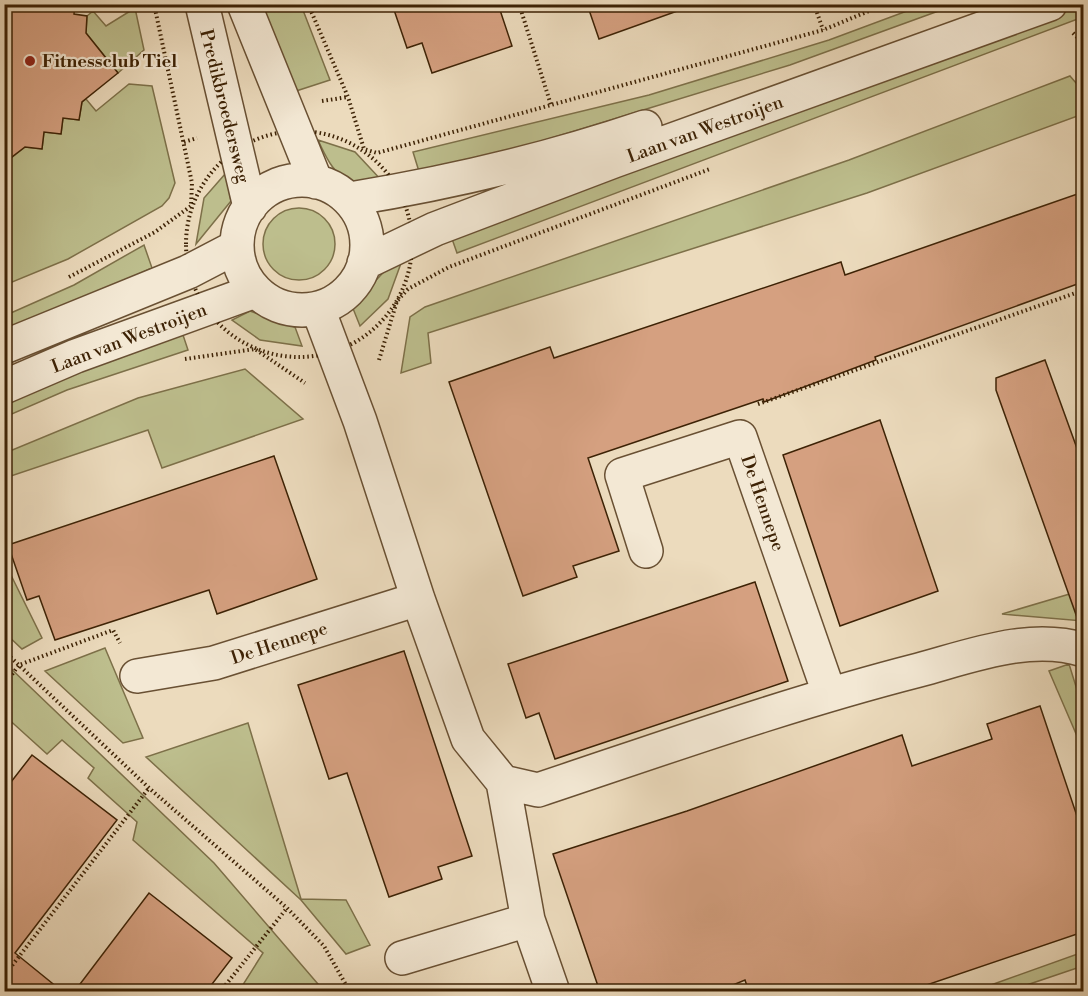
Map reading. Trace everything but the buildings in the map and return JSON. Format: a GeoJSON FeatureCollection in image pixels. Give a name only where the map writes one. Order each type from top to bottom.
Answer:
{"type":"FeatureCollection","features":[{"type":"Feature","properties":{"kind":"street","name":"Predikbroedersweg"},"geometry":{"type":"LineString","coordinates":[[202,4],[250,207]]}},
{"type":"Feature","properties":{"kind":"street"},"geometry":{"type":"LineString","coordinates":[[244,4],[316,182]]}},
{"type":"Feature","properties":{"kind":"street","name":"Laan van Westroijen"},"geometry":{"type":"LineString","coordinates":[[350,199],[399,191],[606,140],[835,62],[986,4]]}},
{"type":"Feature","properties":{"kind":"street","name":"Laan van Westroijen"},"geometry":{"type":"LineString","coordinates":[[364,263],[412,240],[614,161],[1050,4]]}},
{"type":"Feature","properties":{"kind":"street"},"geometry":{"type":"LineString","coordinates":[[303,179],[328,185],[350,199],[364,222],[368,249],[361,276],[343,297],[318,309],[295,310],[274,304],[255,291],[243,274],[236,247],[241,221],[255,199],[277,185],[303,179]]}},
{"type":"Feature","properties":{"kind":"street","name":"Laan van Westroijen"},"geometry":{"type":"LineString","coordinates":[[4,347],[188,272],[236,247]]}},
{"type":"Feature","properties":{"kind":"street","name":"Laan van Westroijen"},"geometry":{"type":"LineString","coordinates":[[4,387],[76,356],[255,291]]}},
{"type":"Feature","properties":{"kind":"street"},"geometry":{"type":"LineString","coordinates":[[318,309],[360,421],[418,599],[468,739],[503,782],[528,920],[553,992]]}},
{"type":"Feature","properties":{"kind":"street","name":"De Hennepe"},"geometry":{"type":"LineString","coordinates":[[646,551],[622,475],[740,437],[830,693]]}},
{"type":"Feature","properties":{"kind":"street","name":"De Hennepe"},"geometry":{"type":"LineString","coordinates":[[137,675],[214,663],[418,599]]}},
{"type":"Feature","properties":{"kind":"street"},"geometry":{"type":"LineString","coordinates":[[503,782],[538,790],[830,693],[1014,645],[1069,645],[1083,650]]}},
{"type":"Feature","properties":{"kind":"street"},"geometry":{"type":"LineString","coordinates":[[402,958],[528,920]]}},
{"type":"Feature","properties":{"kind":"path"},"geometry":{"type":"LineString","coordinates":[[154,4],[192,183],[191,206],[185,239],[188,272],[205,309],[227,333],[255,349],[281,356],[308,357],[334,352],[359,340],[380,323],[406,282],[412,240],[409,215],[399,191],[364,148],[348,97],[308,4]]}},
{"type":"Feature","properties":{"kind":"path"},"geometry":{"type":"LineString","coordinates":[[519,4],[551,105]]}},
{"type":"Feature","properties":{"kind":"path"},"geometry":{"type":"LineString","coordinates":[[814,4],[823,30]]}},
{"type":"Feature","properties":{"kind":"path"},"geometry":{"type":"LineString","coordinates":[[58,282],[146,237],[191,206],[201,185],[215,167],[235,149],[262,136],[294,131],[333,136],[377,153],[823,30],[886,4]]}},
{"type":"Feature","properties":{"kind":"path"},"geometry":{"type":"LineString","coordinates":[[1073,33],[1083,44]]}},
{"type":"Feature","properties":{"kind":"path"},"geometry":{"type":"LineString","coordinates":[[740,437],[736,411],[1083,290]]}},
{"type":"Feature","properties":{"kind":"path"},"geometry":{"type":"LineString","coordinates":[[4,685],[19,665],[112,630],[137,675]]}},
{"type":"Feature","properties":{"kind":"path"},"geometry":{"type":"LineString","coordinates":[[4,651],[149,788],[287,908],[324,946],[351,992]]}},
{"type":"Feature","properties":{"kind":"path"},"geometry":{"type":"LineString","coordinates":[[4,976],[149,788]]}},
{"type":"Feature","properties":{"kind":"path"},"geometry":{"type":"LineString","coordinates":[[220,992],[287,908]]}},
{"type":"Feature","properties":{"kind":"path"},"geometry":{"type":"LineString","coordinates":[[1056,992],[1083,982]]}},
{"type":"Feature","properties":{"kind":"green space"},"geometry":{"type":"Polygon","coordinates":[[[260,5],[301,5],[330,80],[293,92],[260,5]]]}},
{"type":"Feature","properties":{"kind":"green space"},"geometry":{"type":"Polygon","coordinates":[[[923,5],[955,5],[790,65],[421,178],[413,152],[649,95],[829,40],[923,5]]]}},
{"type":"Feature","properties":{"kind":"green space"},"geometry":{"type":"Polygon","coordinates":[[[1077,5],[1083,5],[1083,17],[457,253],[451,236],[1077,5]]]}},
{"type":"Feature","properties":{"kind":"green space"},"geometry":{"type":"Polygon","coordinates":[[[135,8],[144,50],[118,73],[86,33],[87,16],[93,11],[106,26],[135,8]]]}},
{"type":"Feature","properties":{"kind":"green space"},"geometry":{"type":"Polygon","coordinates":[[[1070,76],[1083,91],[1083,114],[867,193],[428,333],[431,363],[401,373],[410,317],[425,307],[849,160],[1070,76]]]}},
{"type":"Feature","properties":{"kind":"green space"},"geometry":{"type":"Polygon","coordinates":[[[129,84],[152,86],[175,183],[169,198],[162,206],[68,259],[5,285],[5,163],[25,147],[42,149],[44,132],[61,134],[63,118],[79,120],[82,102],[86,99],[96,111],[129,84]]]}},
{"type":"Feature","properties":{"kind":"green space"},"geometry":{"type":"Polygon","coordinates":[[[318,140],[355,152],[384,183],[359,183],[342,176],[330,163],[318,140]]]}},
{"type":"Feature","properties":{"kind":"green space"},"geometry":{"type":"Polygon","coordinates":[[[226,173],[231,201],[196,244],[204,198],[226,173]]]}},
{"type":"Feature","properties":{"kind":"green space"},"geometry":{"type":"Polygon","coordinates":[[[299,208],[319,214],[329,224],[335,244],[329,264],[319,274],[299,280],[279,274],[269,264],[263,244],[269,224],[279,214],[299,208]]]}},
{"type":"Feature","properties":{"kind":"green space"},"geometry":{"type":"Polygon","coordinates":[[[144,245],[152,268],[5,335],[4,316],[74,285],[144,245]]]}},
{"type":"Feature","properties":{"kind":"green space"},"geometry":{"type":"Polygon","coordinates":[[[404,255],[388,299],[360,326],[352,306],[393,262],[404,255]]]}},
{"type":"Feature","properties":{"kind":"green space"},"geometry":{"type":"Polygon","coordinates":[[[250,311],[295,327],[302,346],[260,340],[232,320],[250,311]]]}},
{"type":"Feature","properties":{"kind":"green space"},"geometry":{"type":"Polygon","coordinates":[[[181,329],[188,350],[67,390],[5,417],[4,400],[181,329]]]}},
{"type":"Feature","properties":{"kind":"green space"},"geometry":{"type":"Polygon","coordinates":[[[245,369],[303,419],[162,468],[148,430],[5,478],[5,453],[138,398],[245,369]]]}},
{"type":"Feature","properties":{"kind":"green space"},"geometry":{"type":"Polygon","coordinates":[[[4,561],[42,638],[22,649],[5,633],[4,561]]]}},
{"type":"Feature","properties":{"kind":"green space"},"geometry":{"type":"Polygon","coordinates":[[[1083,590],[1083,621],[1002,614],[1083,590]]]}},
{"type":"Feature","properties":{"kind":"green space"},"geometry":{"type":"Polygon","coordinates":[[[105,648],[143,738],[123,743],[45,671],[105,648]]]}},
{"type":"Feature","properties":{"kind":"green space"},"geometry":{"type":"Polygon","coordinates":[[[4,662],[214,863],[324,991],[239,991],[263,953],[133,840],[137,822],[88,778],[94,768],[62,740],[47,754],[5,716],[4,662]]]}},
{"type":"Feature","properties":{"kind":"green space"},"geometry":{"type":"Polygon","coordinates":[[[1069,664],[1083,709],[1083,750],[1049,671],[1069,664]]]}},
{"type":"Feature","properties":{"kind":"green space"},"geometry":{"type":"Polygon","coordinates":[[[248,723],[301,899],[346,900],[370,945],[346,954],[301,900],[146,757],[248,723]]]}},
{"type":"Feature","properties":{"kind":"green space"},"geometry":{"type":"Polygon","coordinates":[[[1083,952],[1083,966],[1009,991],[994,991],[991,985],[1083,952]]]}},
{"type":"Feature","properties":{"kind":"place","name":"Fitnessclub Tiel"},"geometry":{"type":"Point","coordinates":[30,61]}}]}
